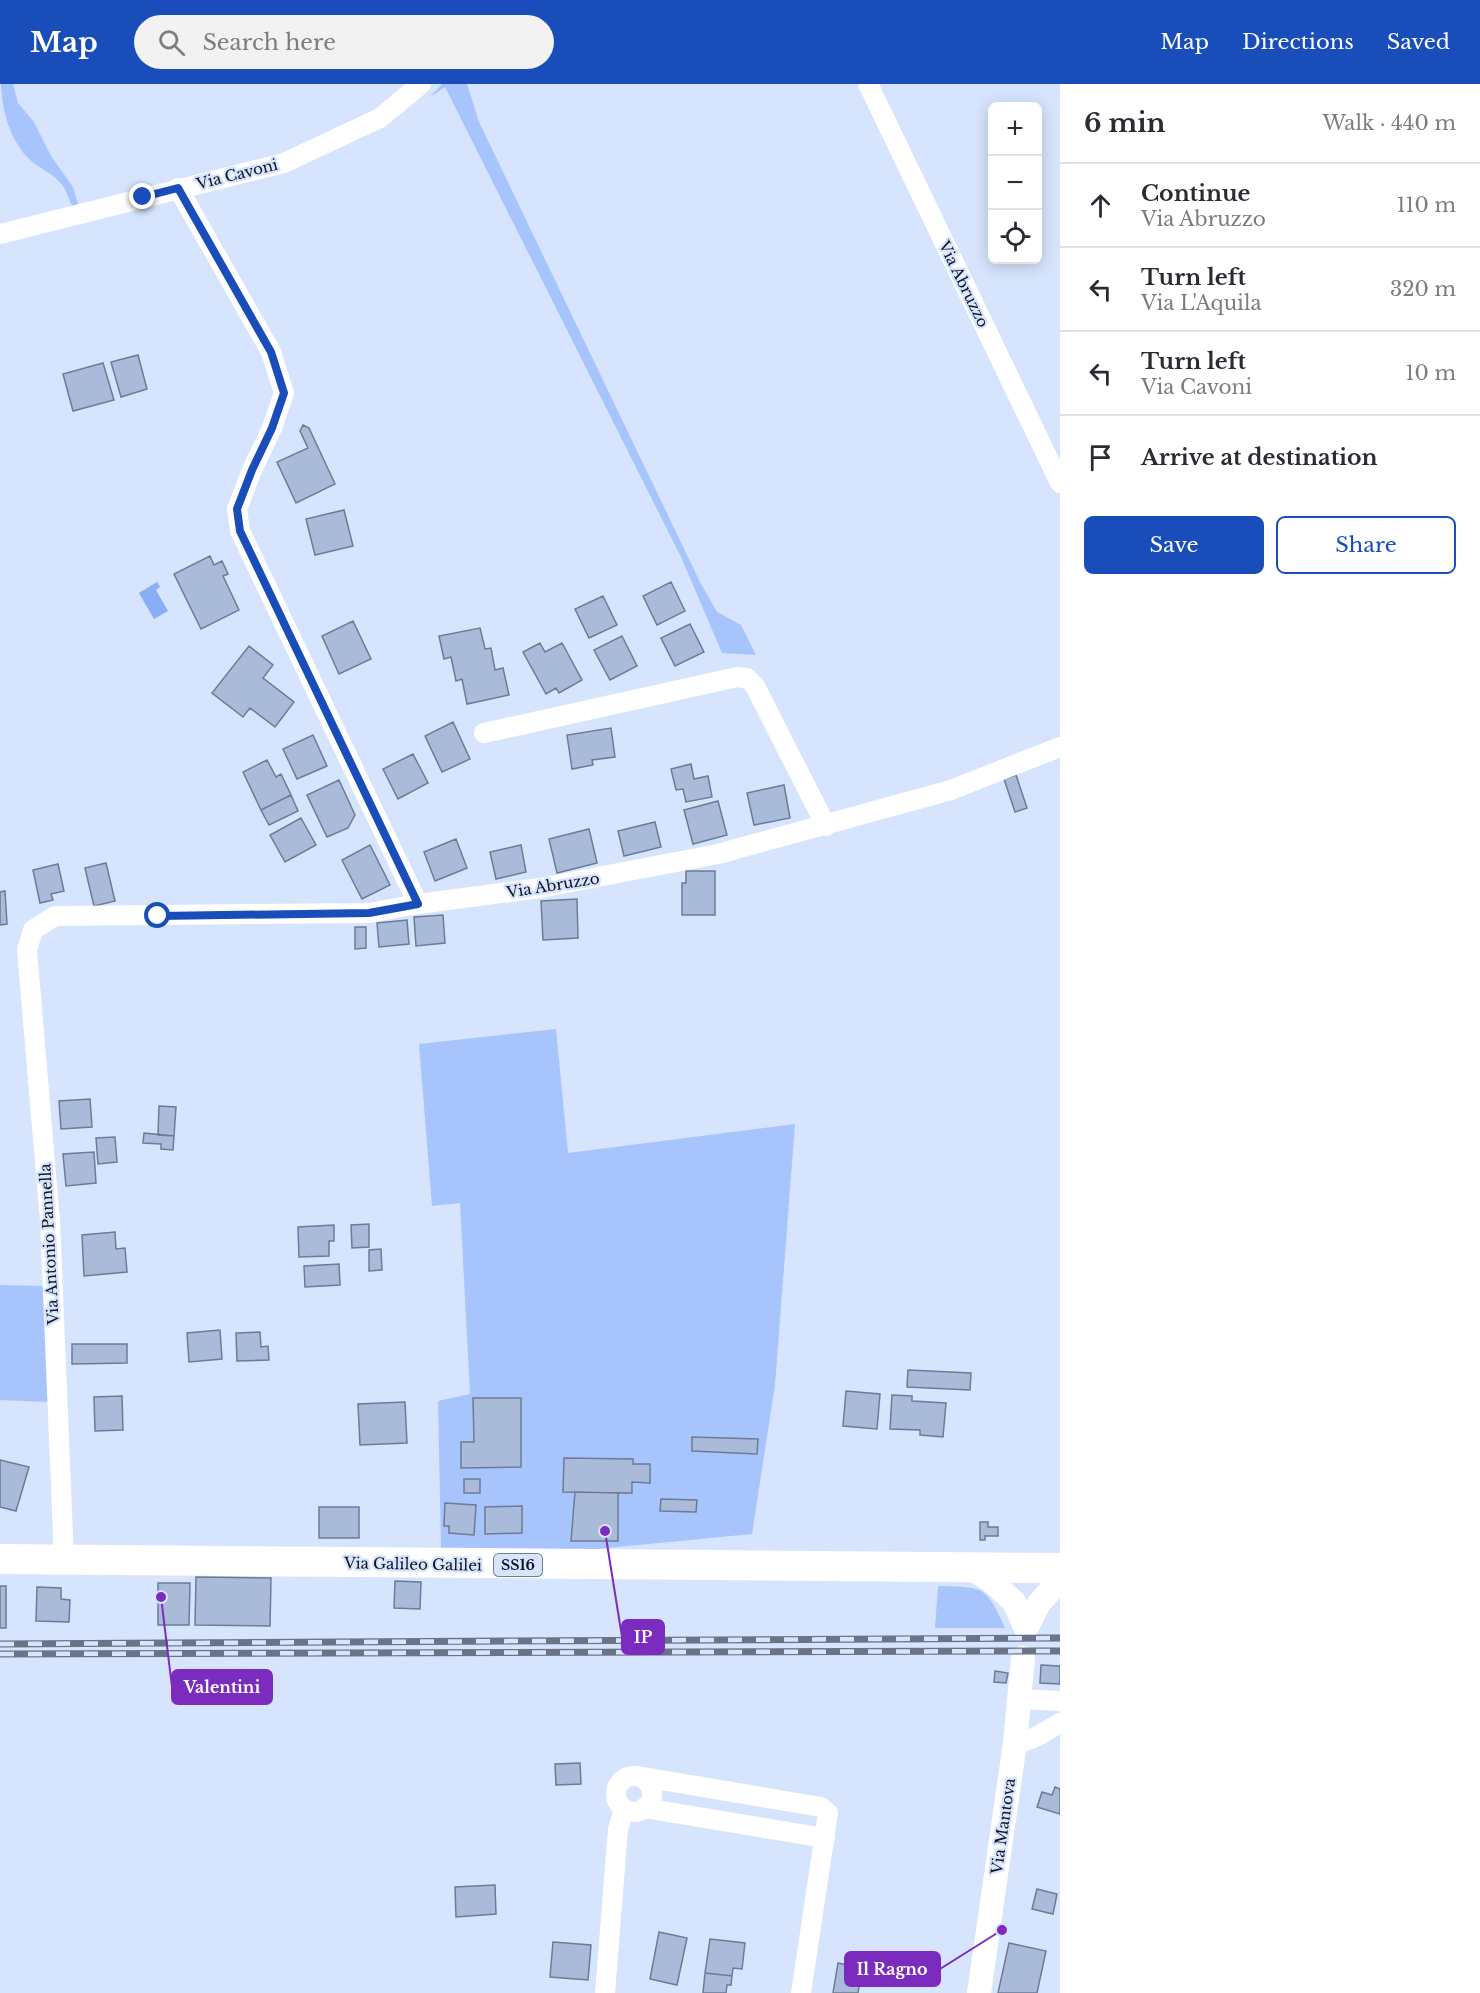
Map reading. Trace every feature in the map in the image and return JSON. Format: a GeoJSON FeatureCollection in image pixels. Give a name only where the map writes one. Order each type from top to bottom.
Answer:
{"type":"FeatureCollection","features":[{"type":"Feature","properties":{"kind":"main road","name":"Via Galileo Galilei"},"geometry":{"type":"LineString","coordinates":[[0,1559],[971,1568]]}},
{"type":"Feature","properties":{"kind":"main road","name":"SS16"},"geometry":{"type":"LineString","coordinates":[[971,1568],[1060,1568]]}},
{"type":"Feature","properties":{"kind":"street","name":"Via Cavoni"},"geometry":{"type":"LineString","coordinates":[[0,234],[284,163],[380,118],[421,84]]}},
{"type":"Feature","properties":{"kind":"street","name":"Via Abruzzo"},"geometry":{"type":"LineString","coordinates":[[868,84],[1060,483]]}},
{"type":"Feature","properties":{"kind":"street"},"geometry":{"type":"LineString","coordinates":[[178,188],[271,352],[284,393],[272,428],[237,509],[240,531],[418,904]]}},
{"type":"Feature","properties":{"kind":"street"},"geometry":{"type":"LineString","coordinates":[[484,734],[737,677],[747,678],[756,686],[826,826]]}},
{"type":"Feature","properties":{"kind":"street","name":"Via Abruzzo"},"geometry":{"type":"LineString","coordinates":[[33,930],[55,916],[369,913],[418,904],[540,888],[718,854],[826,826],[951,790],[1060,747]]}},
{"type":"Feature","properties":{"kind":"street","name":"Via Antonio Pannella"},"geometry":{"type":"LineString","coordinates":[[33,930],[27,950],[50,1221],[64,1560]]}},
{"type":"Feature","properties":{"kind":"street"},"geometry":{"type":"LineString","coordinates":[[971,1568],[990,1580],[1014,1602],[1026,1629],[1039,1603],[1060,1580]]}},
{"type":"Feature","properties":{"kind":"street"},"geometry":{"type":"LineString","coordinates":[[1014,1602],[1031,1569]]}},
{"type":"Feature","properties":{"kind":"street"},"geometry":{"type":"LineString","coordinates":[[1031,1569],[1039,1603]]}},
{"type":"Feature","properties":{"kind":"street","name":"Via Mantova"},"geometry":{"type":"LineString","coordinates":[[979,1993],[1015,1743],[1023,1658]]}},
{"type":"Feature","properties":{"kind":"street"},"geometry":{"type":"LineString","coordinates":[[1019,1699],[1060,1701]]}},
{"type":"Feature","properties":{"kind":"street"},"geometry":{"type":"LineString","coordinates":[[1015,1743],[1039,1737],[1060,1723]]}},
{"type":"Feature","properties":{"kind":"street"},"geometry":{"type":"LineString","coordinates":[[637,1776],[645,1780],[651,1789],[651,1800],[644,1808],[634,1812],[624,1809],[617,1799],[617,1788],[624,1779],[637,1776],[821,1806],[828,1813],[801,1993]]}},
{"type":"Feature","properties":{"kind":"street"},"geometry":{"type":"LineString","coordinates":[[644,1808],[825,1838]]}},
{"type":"Feature","properties":{"kind":"street"},"geometry":{"type":"LineString","coordinates":[[605,1993],[618,1829],[624,1809]]}},
{"type":"Feature","properties":{"kind":"shaded area"},"geometry":{"type":"Polygon","coordinates":[[[1,84],[13,84],[18,103],[34,122],[51,156],[73,187],[80,211],[71,204],[59,181],[31,161],[15,141],[5,113],[1,84]]]}},
{"type":"Feature","properties":{"kind":"shaded area"},"geometry":{"type":"Polygon","coordinates":[[[442,84],[467,84],[479,122],[700,582],[717,612],[741,625],[756,655],[722,653],[682,559],[445,87],[430,97],[442,84]]]}},
{"type":"Feature","properties":{"kind":"shaded area"},"geometry":{"type":"Polygon","coordinates":[[[157,582],[160,587],[156,590],[168,611],[154,619],[139,593],[157,582]]]}},
{"type":"Feature","properties":{"kind":"shaded area"},"geometry":{"type":"Polygon","coordinates":[[[556,1029],[568,1153],[795,1124],[775,1385],[752,1534],[439,1564],[441,1546],[438,1401],[470,1394],[460,1203],[432,1206],[419,1044],[556,1029]]]}},
{"type":"Feature","properties":{"kind":"shaded area"},"geometry":{"type":"Polygon","coordinates":[[[0,1285],[46,1286],[48,1402],[0,1400],[0,1285]]]}},
{"type":"Feature","properties":{"kind":"shaded area"},"geometry":{"type":"Polygon","coordinates":[[[938,1586],[974,1588],[981,1591],[993,1603],[1005,1628],[935,1628],[938,1586]]]}},
{"type":"Feature","properties":{"kind":"building"},"geometry":{"type":"Polygon","coordinates":[[[138,355],[147,389],[121,397],[111,362],[138,355]]]}},
{"type":"Feature","properties":{"kind":"building"},"geometry":{"type":"Polygon","coordinates":[[[103,363],[114,400],[73,411],[63,374],[103,363]]]}},
{"type":"Feature","properties":{"kind":"building"},"geometry":{"type":"Polygon","coordinates":[[[303,425],[309,428],[335,484],[296,503],[277,462],[308,448],[300,431],[303,425]]]}},
{"type":"Feature","properties":{"kind":"building"},"geometry":{"type":"Polygon","coordinates":[[[344,510],[353,546],[315,555],[306,519],[344,510]]]}},
{"type":"Feature","properties":{"kind":"building"},"geometry":{"type":"Polygon","coordinates":[[[210,556],[214,565],[222,561],[228,574],[223,576],[239,610],[201,629],[174,574],[210,556]]]}},
{"type":"Feature","properties":{"kind":"building"},"geometry":{"type":"Polygon","coordinates":[[[671,582],[685,611],[657,625],[643,596],[671,582]]]}},
{"type":"Feature","properties":{"kind":"building"},"geometry":{"type":"Polygon","coordinates":[[[603,596],[617,625],[589,638],[575,609],[603,596]]]}},
{"type":"Feature","properties":{"kind":"building"},"geometry":{"type":"Polygon","coordinates":[[[353,621],[371,659],[339,674],[322,636],[353,621]]]}},
{"type":"Feature","properties":{"kind":"building"},"geometry":{"type":"Polygon","coordinates":[[[690,624],[704,652],[675,666],[661,638],[690,624]]]}},
{"type":"Feature","properties":{"kind":"building"},"geometry":{"type":"Polygon","coordinates":[[[480,628],[485,649],[491,648],[495,670],[503,668],[509,695],[467,704],[462,679],[456,681],[451,657],[444,659],[439,636],[480,628]]]}},
{"type":"Feature","properties":{"kind":"building"},"geometry":{"type":"Polygon","coordinates":[[[622,636],[637,666],[610,680],[594,650],[622,636]]]}},
{"type":"Feature","properties":{"kind":"building"},"geometry":{"type":"Polygon","coordinates":[[[540,643],[545,652],[562,643],[582,680],[559,693],[556,688],[546,694],[523,652],[540,643]]]}},
{"type":"Feature","properties":{"kind":"building"},"geometry":{"type":"Polygon","coordinates":[[[249,646],[273,665],[263,678],[294,702],[275,727],[250,708],[243,717],[212,693],[249,646]]]}},
{"type":"Feature","properties":{"kind":"building"},"geometry":{"type":"Polygon","coordinates":[[[453,722],[470,759],[442,772],[425,736],[453,722]]]}},
{"type":"Feature","properties":{"kind":"building"},"geometry":{"type":"Polygon","coordinates":[[[611,728],[615,757],[592,760],[593,765],[572,769],[567,735],[611,728]]]}},
{"type":"Feature","properties":{"kind":"building"},"geometry":{"type":"Polygon","coordinates":[[[313,735],[327,766],[297,779],[283,749],[313,735]]]}},
{"type":"Feature","properties":{"kind":"building"},"geometry":{"type":"Polygon","coordinates":[[[413,754],[428,783],[398,799],[383,769],[413,754]]]}},
{"type":"Feature","properties":{"kind":"building"},"geometry":{"type":"Polygon","coordinates":[[[267,760],[276,777],[281,774],[291,795],[261,810],[243,772],[267,760]]]}},
{"type":"Feature","properties":{"kind":"building"},"geometry":{"type":"Polygon","coordinates":[[[691,764],[694,779],[708,776],[712,797],[686,802],[683,789],[676,790],[671,769],[691,764]]]}},
{"type":"Feature","properties":{"kind":"building"},"geometry":{"type":"Polygon","coordinates":[[[1016,775],[1027,808],[1015,812],[1004,779],[1016,775]]]}},
{"type":"Feature","properties":{"kind":"building"},"geometry":{"type":"Polygon","coordinates":[[[339,780],[355,815],[348,828],[327,837],[307,795],[339,780]]]}},
{"type":"Feature","properties":{"kind":"building"},"geometry":{"type":"Polygon","coordinates":[[[784,785],[790,818],[754,825],[747,793],[784,785]]]}},
{"type":"Feature","properties":{"kind":"building"},"geometry":{"type":"Polygon","coordinates":[[[291,795],[298,811],[269,825],[261,810],[291,795]]]}},
{"type":"Feature","properties":{"kind":"building"},"geometry":{"type":"Polygon","coordinates":[[[718,801],[727,835],[693,844],[684,810],[718,801]]]}},
{"type":"Feature","properties":{"kind":"building"},"geometry":{"type":"Polygon","coordinates":[[[301,818],[316,845],[285,862],[270,835],[301,818]]]}},
{"type":"Feature","properties":{"kind":"building"},"geometry":{"type":"Polygon","coordinates":[[[655,822],[661,847],[624,856],[618,831],[655,822]]]}},
{"type":"Feature","properties":{"kind":"building"},"geometry":{"type":"Polygon","coordinates":[[[589,829],[597,863],[557,873],[549,839],[589,829]]]}},
{"type":"Feature","properties":{"kind":"building"},"geometry":{"type":"Polygon","coordinates":[[[456,839],[467,868],[435,881],[424,852],[456,839]]]}},
{"type":"Feature","properties":{"kind":"building"},"geometry":{"type":"Polygon","coordinates":[[[370,845],[390,885],[362,899],[342,860],[370,845]]]}},
{"type":"Feature","properties":{"kind":"building"},"geometry":{"type":"Polygon","coordinates":[[[521,845],[526,872],[496,879],[490,852],[521,845]]]}},
{"type":"Feature","properties":{"kind":"building"},"geometry":{"type":"Polygon","coordinates":[[[106,863],[115,901],[94,906],[85,868],[106,863]]]}},
{"type":"Feature","properties":{"kind":"building"},"geometry":{"type":"Polygon","coordinates":[[[58,864],[64,891],[51,894],[53,900],[40,903],[33,870],[58,864]]]}},
{"type":"Feature","properties":{"kind":"building"},"geometry":{"type":"Polygon","coordinates":[[[686,871],[715,871],[715,915],[682,915],[682,883],[686,883],[686,871]]]}},
{"type":"Feature","properties":{"kind":"building"},"geometry":{"type":"Polygon","coordinates":[[[5,891],[7,924],[0,925],[0,892],[5,891]]]}},
{"type":"Feature","properties":{"kind":"building"},"geometry":{"type":"Polygon","coordinates":[[[577,899],[578,938],[543,940],[541,901],[577,899]]]}},
{"type":"Feature","properties":{"kind":"building"},"geometry":{"type":"Polygon","coordinates":[[[443,915],[445,943],[416,946],[414,917],[443,915]]]}},
{"type":"Feature","properties":{"kind":"building"},"geometry":{"type":"Polygon","coordinates":[[[407,920],[409,944],[379,947],[377,923],[407,920]]]}},
{"type":"Feature","properties":{"kind":"building"},"geometry":{"type":"Polygon","coordinates":[[[355,927],[366,927],[366,948],[355,949],[355,927]]]}},
{"type":"Feature","properties":{"kind":"building"},"geometry":{"type":"Polygon","coordinates":[[[90,1099],[92,1127],[61,1129],[59,1101],[90,1099]]]}},
{"type":"Feature","properties":{"kind":"building"},"geometry":{"type":"Polygon","coordinates":[[[159,1106],[176,1107],[174,1136],[158,1135],[159,1106]]]}},
{"type":"Feature","properties":{"kind":"building"},"geometry":{"type":"Polygon","coordinates":[[[144,1133],[174,1136],[173,1150],[161,1149],[161,1144],[143,1143],[144,1133]]]}},
{"type":"Feature","properties":{"kind":"building"},"geometry":{"type":"Polygon","coordinates":[[[115,1137],[117,1162],[98,1164],[96,1138],[115,1137]]]}},
{"type":"Feature","properties":{"kind":"building"},"geometry":{"type":"Polygon","coordinates":[[[94,1152],[96,1183],[66,1186],[63,1154],[94,1152]]]}},
{"type":"Feature","properties":{"kind":"building"},"geometry":{"type":"Polygon","coordinates":[[[369,1224],[369,1247],[352,1248],[351,1225],[369,1224]]]}},
{"type":"Feature","properties":{"kind":"building"},"geometry":{"type":"Polygon","coordinates":[[[334,1225],[334,1241],[329,1241],[329,1256],[299,1257],[298,1227],[334,1225]]]}},
{"type":"Feature","properties":{"kind":"building"},"geometry":{"type":"Polygon","coordinates":[[[115,1232],[116,1249],[125,1248],[127,1272],[84,1276],[82,1235],[115,1232]]]}},
{"type":"Feature","properties":{"kind":"building"},"geometry":{"type":"Polygon","coordinates":[[[381,1249],[382,1270],[369,1271],[369,1250],[381,1249]]]}},
{"type":"Feature","properties":{"kind":"building"},"geometry":{"type":"Polygon","coordinates":[[[339,1264],[340,1285],[305,1287],[304,1266],[339,1264]]]}},
{"type":"Feature","properties":{"kind":"building"},"geometry":{"type":"Polygon","coordinates":[[[220,1330],[222,1359],[189,1362],[187,1333],[220,1330]]]}},
{"type":"Feature","properties":{"kind":"building"},"geometry":{"type":"Polygon","coordinates":[[[260,1332],[261,1347],[268,1346],[269,1360],[237,1361],[236,1333],[260,1332]]]}},
{"type":"Feature","properties":{"kind":"building"},"geometry":{"type":"Polygon","coordinates":[[[72,1344],[127,1344],[127,1363],[72,1364],[72,1344]]]}},
{"type":"Feature","properties":{"kind":"building"},"geometry":{"type":"Polygon","coordinates":[[[908,1370],[971,1373],[970,1390],[907,1387],[908,1370]]]}},
{"type":"Feature","properties":{"kind":"building"},"geometry":{"type":"Polygon","coordinates":[[[846,1391],[880,1394],[877,1429],[843,1426],[846,1391]]]}},
{"type":"Feature","properties":{"kind":"building"},"geometry":{"type":"Polygon","coordinates":[[[892,1395],[912,1396],[912,1401],[946,1403],[943,1437],[920,1435],[920,1430],[890,1429],[892,1395]]]}},
{"type":"Feature","properties":{"kind":"building"},"geometry":{"type":"Polygon","coordinates":[[[122,1396],[123,1430],[95,1431],[94,1397],[122,1396]]]}},
{"type":"Feature","properties":{"kind":"building"},"geometry":{"type":"Polygon","coordinates":[[[473,1398],[521,1398],[521,1467],[461,1468],[461,1442],[474,1442],[473,1398]]]}},
{"type":"Feature","properties":{"kind":"building"},"geometry":{"type":"Polygon","coordinates":[[[405,1402],[407,1443],[360,1445],[358,1404],[405,1402]]]}},
{"type":"Feature","properties":{"kind":"building"},"geometry":{"type":"Polygon","coordinates":[[[692,1437],[758,1439],[757,1454],[692,1451],[692,1437]]]}},
{"type":"Feature","properties":{"kind":"building"},"geometry":{"type":"Polygon","coordinates":[[[564,1458],[633,1459],[633,1464],[650,1464],[650,1483],[632,1482],[632,1493],[563,1492],[564,1458]]]}},
{"type":"Feature","properties":{"kind":"building"},"geometry":{"type":"Polygon","coordinates":[[[0,1460],[29,1467],[16,1511],[0,1507],[0,1460]]]}},
{"type":"Feature","properties":{"kind":"building"},"geometry":{"type":"Polygon","coordinates":[[[464,1479],[480,1479],[480,1493],[464,1493],[464,1479]]]}},
{"type":"Feature","properties":{"kind":"building"},"geometry":{"type":"Polygon","coordinates":[[[575,1492],[618,1493],[618,1541],[571,1541],[575,1492]]]}},
{"type":"Feature","properties":{"kind":"building"},"geometry":{"type":"Polygon","coordinates":[[[661,1499],[697,1500],[696,1512],[660,1511],[661,1499]]]}},
{"type":"Feature","properties":{"kind":"building"},"geometry":{"type":"Polygon","coordinates":[[[445,1503],[476,1505],[474,1535],[449,1533],[449,1526],[444,1526],[445,1503]]]}},
{"type":"Feature","properties":{"kind":"building"},"geometry":{"type":"Polygon","coordinates":[[[522,1506],[522,1533],[485,1534],[485,1507],[522,1506]]]}},
{"type":"Feature","properties":{"kind":"building"},"geometry":{"type":"Polygon","coordinates":[[[319,1507],[359,1507],[359,1538],[319,1538],[319,1507]]]}},
{"type":"Feature","properties":{"kind":"building"},"geometry":{"type":"Polygon","coordinates":[[[980,1522],[988,1522],[988,1527],[998,1527],[998,1536],[985,1536],[985,1540],[980,1540],[980,1522]]]}},
{"type":"Feature","properties":{"kind":"building"},"geometry":{"type":"Polygon","coordinates":[[[196,1577],[271,1578],[270,1626],[195,1625],[196,1577]]]}},
{"type":"Feature","properties":{"kind":"building"},"geometry":{"type":"Polygon","coordinates":[[[395,1581],[421,1582],[420,1609],[394,1608],[395,1581]]]}},
{"type":"Feature","properties":{"kind":"building"},"geometry":{"type":"Polygon","coordinates":[[[158,1583],[190,1583],[189,1625],[158,1625],[158,1583]]]}},
{"type":"Feature","properties":{"kind":"building"},"geometry":{"type":"Polygon","coordinates":[[[0,1586],[6,1586],[6,1628],[0,1628],[0,1586]]]}},
{"type":"Feature","properties":{"kind":"building"},"geometry":{"type":"Polygon","coordinates":[[[37,1587],[61,1588],[61,1599],[70,1600],[69,1622],[36,1621],[37,1587]]]}},
{"type":"Feature","properties":{"kind":"building"},"geometry":{"type":"Polygon","coordinates":[[[1041,1665],[1060,1666],[1060,1684],[1040,1683],[1041,1665]]]}},
{"type":"Feature","properties":{"kind":"building"},"geometry":{"type":"Polygon","coordinates":[[[995,1671],[1008,1673],[1006,1683],[994,1682],[995,1671]]]}},
{"type":"Feature","properties":{"kind":"building"},"geometry":{"type":"Polygon","coordinates":[[[580,1763],[581,1784],[556,1785],[555,1764],[580,1763]]]}},
{"type":"Feature","properties":{"kind":"building"},"geometry":{"type":"Polygon","coordinates":[[[1055,1787],[1060,1789],[1060,1814],[1037,1807],[1042,1792],[1052,1795],[1055,1787]]]}},
{"type":"Feature","properties":{"kind":"building"},"geometry":{"type":"Polygon","coordinates":[[[495,1885],[496,1914],[456,1917],[455,1887],[495,1885]]]}},
{"type":"Feature","properties":{"kind":"building"},"geometry":{"type":"Polygon","coordinates":[[[1037,1889],[1057,1894],[1053,1914],[1032,1909],[1037,1889]]]}},
{"type":"Feature","properties":{"kind":"building"},"geometry":{"type":"Polygon","coordinates":[[[659,1932],[687,1938],[677,1985],[650,1979],[659,1932]]]}},
{"type":"Feature","properties":{"kind":"building"},"geometry":{"type":"Polygon","coordinates":[[[710,1939],[745,1943],[742,1969],[733,1968],[732,1976],[705,1973],[710,1939]]]}},
{"type":"Feature","properties":{"kind":"building"},"geometry":{"type":"Polygon","coordinates":[[[553,1942],[591,1945],[588,1980],[550,1977],[553,1942]]]}},
{"type":"Feature","properties":{"kind":"building"},"geometry":{"type":"Polygon","coordinates":[[[1009,1943],[1046,1951],[1037,1993],[998,1993],[1009,1943]]]}},
{"type":"Feature","properties":{"kind":"building"},"geometry":{"type":"Polygon","coordinates":[[[838,1963],[862,1968],[858,1993],[833,1993],[838,1963]]]}},
{"type":"Feature","properties":{"kind":"building"},"geometry":{"type":"Polygon","coordinates":[[[705,1973],[732,1976],[731,1985],[727,1985],[726,1993],[703,1993],[705,1973]]]}},
{"type":"Feature","properties":{"kind":"railway"},"geometry":{"type":"LineString","coordinates":[[0,1644],[1060,1638]]}},
{"type":"Feature","properties":{"kind":"railway"},"geometry":{"type":"LineString","coordinates":[[0,1654],[1060,1651]]}},
{"type":"Feature","properties":{"kind":"place","name":"IP"},"geometry":{"type":"Point","coordinates":[605,1531]}},
{"type":"Feature","properties":{"kind":"place","name":"Valentini"},"geometry":{"type":"Point","coordinates":[161,1597]}},
{"type":"Feature","properties":{"kind":"place","name":"Il Ragno"},"geometry":{"type":"Point","coordinates":[1002,1930]}},
{"type":"Feature","properties":{"kind":"route"},"geometry":{"type":"LineString","coordinates":[[143,197],[178,188],[271,352],[284,393],[272,428],[237,509],[240,531],[418,904],[369,913],[158,916]]}}]}
